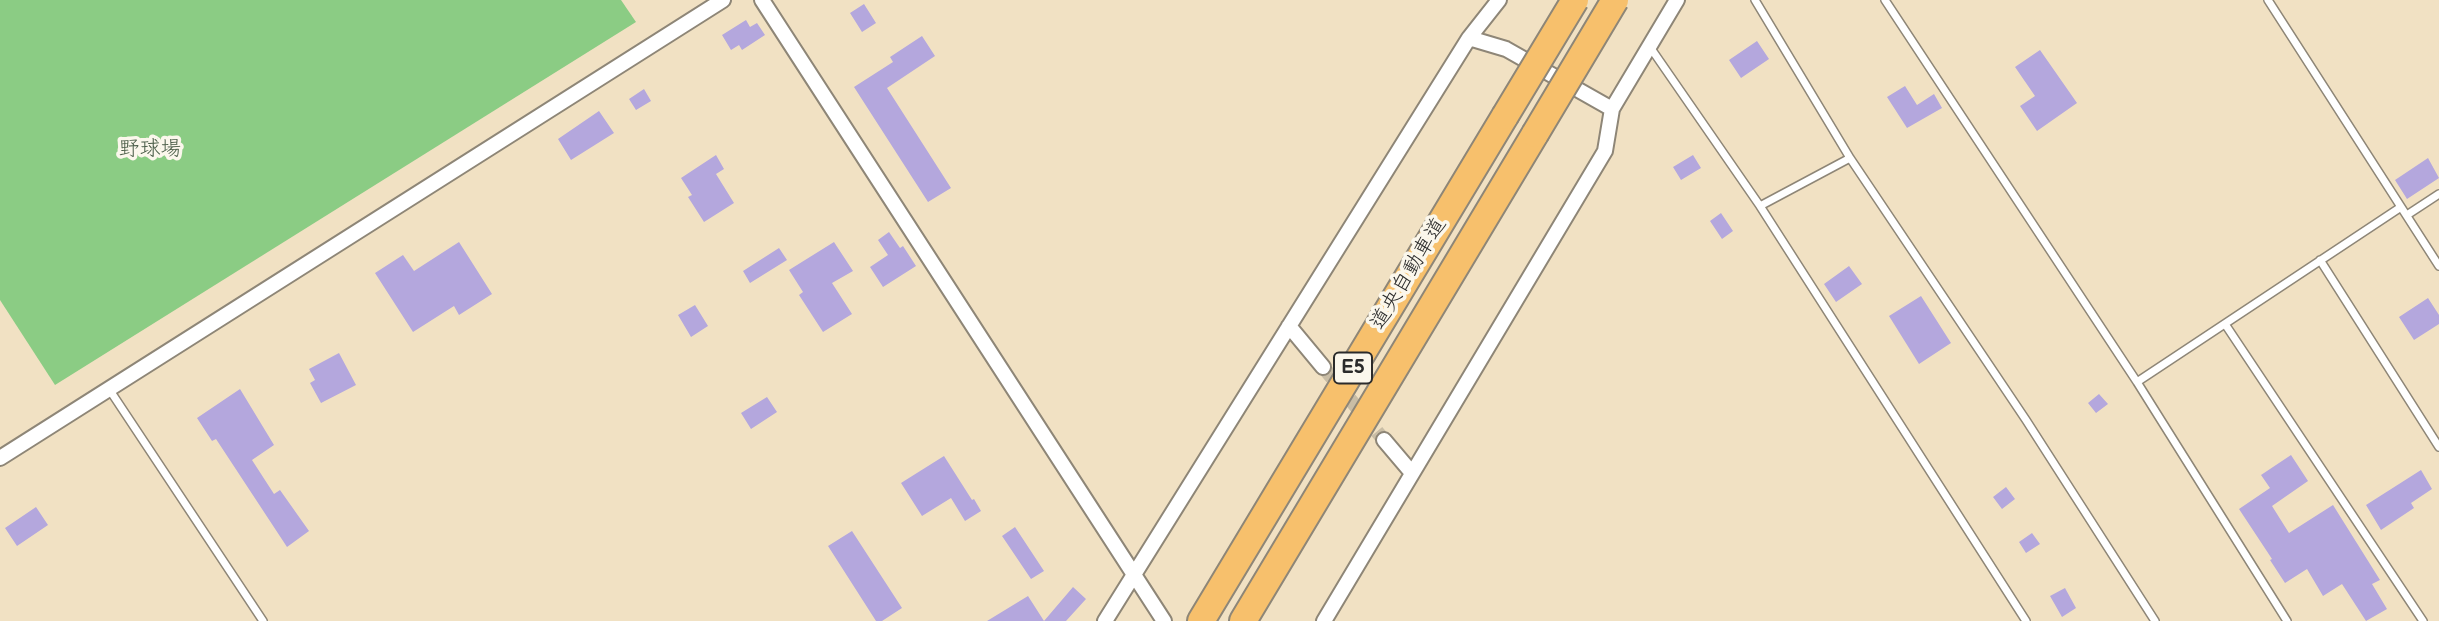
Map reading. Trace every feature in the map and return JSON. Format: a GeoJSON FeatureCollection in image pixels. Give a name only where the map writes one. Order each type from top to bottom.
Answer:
{"type":"FeatureCollection","features":[{"type":"Feature","properties":{"kind":"highway","name":"道央自動車道"},"geometry":{"type":"LineString","coordinates":[[1201,621],[1575,0]]}},
{"type":"Feature","properties":{"kind":"highway","name":"道央自動車道"},"geometry":{"type":"LineString","coordinates":[[1243,621],[1615,0]]}},
{"type":"Feature","properties":{"kind":"street"},"geometry":{"type":"LineString","coordinates":[[0,458],[723,0]]}},
{"type":"Feature","properties":{"kind":"street"},"geometry":{"type":"LineString","coordinates":[[762,0],[1164,621]]}},
{"type":"Feature","properties":{"kind":"street"},"geometry":{"type":"LineString","coordinates":[[1105,621],[1469,38],[1499,0]]}},
{"type":"Feature","properties":{"kind":"street"},"geometry":{"type":"LineString","coordinates":[[1324,621],[1605,151],[1612,109],[1677,0]]}},
{"type":"Feature","properties":{"kind":"street"},"geometry":{"type":"LineString","coordinates":[[1469,38],[1506,49],[1612,109]]}},
{"type":"Feature","properties":{"kind":"street"},"geometry":{"type":"LineString","coordinates":[[1289,326],[1323,367]]}},
{"type":"Feature","properties":{"kind":"street"},"geometry":{"type":"LineString","coordinates":[[1384,440],[1412,474]]}},
{"type":"Feature","properties":{"kind":"lane"},"geometry":{"type":"LineString","coordinates":[[1755,0],[1850,158],[2026,421],[2155,621]]}},
{"type":"Feature","properties":{"kind":"lane"},"geometry":{"type":"LineString","coordinates":[[1885,0],[2137,382],[2287,621]]}},
{"type":"Feature","properties":{"kind":"lane"},"geometry":{"type":"LineString","coordinates":[[2268,0],[2439,266]]}},
{"type":"Feature","properties":{"kind":"lane"},"geometry":{"type":"LineString","coordinates":[[1649,46],[1760,206],[2026,621]]}},
{"type":"Feature","properties":{"kind":"lane"},"geometry":{"type":"LineString","coordinates":[[1760,206],[1850,158]]}},
{"type":"Feature","properties":{"kind":"lane"},"geometry":{"type":"LineString","coordinates":[[2407,215],[2439,194]]}},
{"type":"Feature","properties":{"kind":"lane"},"geometry":{"type":"LineString","coordinates":[[2137,382],[2402,207]]}},
{"type":"Feature","properties":{"kind":"lane"},"geometry":{"type":"LineString","coordinates":[[2320,260],[2439,447]]}},
{"type":"Feature","properties":{"kind":"lane"},"geometry":{"type":"LineString","coordinates":[[2225,324],[2423,621]]}},
{"type":"Feature","properties":{"kind":"lane"},"geometry":{"type":"LineString","coordinates":[[109,389],[263,621]]}},
{"type":"Feature","properties":{"kind":"green space","name":"野球場"},"geometry":{"type":"Polygon","coordinates":[[[0,0],[621,0],[636,22],[55,385],[0,300],[0,0]]]}},
{"type":"Feature","properties":{"kind":"building"},"geometry":{"type":"Polygon","coordinates":[[[864,4],[876,23],[862,32],[850,13],[864,4]]]}},
{"type":"Feature","properties":{"kind":"building"},"geometry":{"type":"Polygon","coordinates":[[[746,20],[750,27],[757,23],[765,35],[742,50],[739,45],[731,50],[722,35],[746,20]]]}},
{"type":"Feature","properties":{"kind":"building"},"geometry":{"type":"Polygon","coordinates":[[[922,36],[935,56],[887,88],[951,188],[928,202],[854,87],[893,62],[890,57],[922,36]]]}},
{"type":"Feature","properties":{"kind":"building"},"geometry":{"type":"Polygon","coordinates":[[[1757,41],[1769,59],[1741,78],[1729,60],[1757,41]]]}},
{"type":"Feature","properties":{"kind":"building"},"geometry":{"type":"Polygon","coordinates":[[[2040,50],[2077,103],[2037,131],[2020,106],[2035,96],[2015,67],[2040,50]]]}},
{"type":"Feature","properties":{"kind":"building"},"geometry":{"type":"Polygon","coordinates":[[[1905,86],[1917,105],[1934,94],[1942,108],[1907,128],[1887,97],[1905,86]]]}},
{"type":"Feature","properties":{"kind":"building"},"geometry":{"type":"Polygon","coordinates":[[[644,89],[651,101],[636,110],[629,99],[644,89]]]}},
{"type":"Feature","properties":{"kind":"building"},"geometry":{"type":"Polygon","coordinates":[[[599,111],[614,133],[571,160],[558,139],[599,111]]]}},
{"type":"Feature","properties":{"kind":"building"},"geometry":{"type":"Polygon","coordinates":[[[716,155],[724,169],[716,174],[734,203],[704,222],[688,197],[692,195],[681,178],[716,155]]]}},
{"type":"Feature","properties":{"kind":"building"},"geometry":{"type":"Polygon","coordinates":[[[1693,155],[1701,168],[1681,180],[1673,167],[1693,155]]]}},
{"type":"Feature","properties":{"kind":"building"},"geometry":{"type":"Polygon","coordinates":[[[2428,158],[2439,178],[2407,199],[2395,180],[2428,158]]]}},
{"type":"Feature","properties":{"kind":"building"},"geometry":{"type":"Polygon","coordinates":[[[1721,213],[1733,231],[1722,239],[1710,221],[1721,213]]]}},
{"type":"Feature","properties":{"kind":"building"},"geometry":{"type":"Polygon","coordinates":[[[889,232],[900,248],[903,246],[916,266],[883,287],[870,267],[888,255],[878,240],[889,232]]]}},
{"type":"Feature","properties":{"kind":"building"},"geometry":{"type":"Polygon","coordinates":[[[459,242],[492,294],[459,315],[454,306],[413,332],[375,273],[403,255],[414,271],[459,242]]]}},
{"type":"Feature","properties":{"kind":"building"},"geometry":{"type":"Polygon","coordinates":[[[834,242],[853,271],[832,283],[852,314],[823,332],[799,295],[803,292],[789,270],[834,242]]]}},
{"type":"Feature","properties":{"kind":"building"},"geometry":{"type":"Polygon","coordinates":[[[779,248],[787,260],[750,283],[743,271],[779,248]]]}},
{"type":"Feature","properties":{"kind":"building"},"geometry":{"type":"Polygon","coordinates":[[[1849,266],[1862,284],[1836,302],[1824,284],[1849,266]]]}},
{"type":"Feature","properties":{"kind":"building"},"geometry":{"type":"Polygon","coordinates":[[[1921,296],[1951,343],[1919,364],[1889,316],[1921,296]]]}},
{"type":"Feature","properties":{"kind":"building"},"geometry":{"type":"Polygon","coordinates":[[[2428,298],[2439,315],[2439,324],[2414,340],[2399,317],[2428,298]]]}},
{"type":"Feature","properties":{"kind":"building"},"geometry":{"type":"Polygon","coordinates":[[[695,305],[708,326],[691,337],[678,315],[695,305]]]}},
{"type":"Feature","properties":{"kind":"building"},"geometry":{"type":"Polygon","coordinates":[[[339,353],[356,385],[321,403],[310,383],[315,380],[309,369],[339,353]]]}},
{"type":"Feature","properties":{"kind":"building"},"geometry":{"type":"Polygon","coordinates":[[[240,389],[274,445],[252,460],[274,494],[280,490],[309,531],[287,547],[216,439],[212,441],[197,418],[240,389]]]}},
{"type":"Feature","properties":{"kind":"building"},"geometry":{"type":"Polygon","coordinates":[[[2099,394],[2108,404],[2096,413],[2088,403],[2099,394]]]}},
{"type":"Feature","properties":{"kind":"building"},"geometry":{"type":"Polygon","coordinates":[[[767,397],[777,412],[751,429],[741,413],[767,397]]]}},
{"type":"Feature","properties":{"kind":"building"},"geometry":{"type":"Polygon","coordinates":[[[2291,455],[2308,481],[2272,506],[2289,533],[2333,505],[2380,580],[2372,584],[2387,609],[2366,621],[2342,584],[2323,596],[2307,569],[2285,583],[2239,509],[2270,488],[2261,475],[2291,455]]]}},
{"type":"Feature","properties":{"kind":"building"},"geometry":{"type":"Polygon","coordinates":[[[944,456],[981,511],[965,521],[951,498],[922,516],[901,483],[944,456]]]}},
{"type":"Feature","properties":{"kind":"building"},"geometry":{"type":"Polygon","coordinates":[[[2421,470],[2432,489],[2411,503],[2414,508],[2381,530],[2366,505],[2421,470]]]}},
{"type":"Feature","properties":{"kind":"building"},"geometry":{"type":"Polygon","coordinates":[[[2006,487],[2015,499],[2002,509],[1993,497],[2006,487]]]}},
{"type":"Feature","properties":{"kind":"building"},"geometry":{"type":"Polygon","coordinates":[[[36,507],[48,525],[17,546],[5,528],[36,507]]]}},
{"type":"Feature","properties":{"kind":"building"},"geometry":{"type":"Polygon","coordinates":[[[1015,527],[1044,571],[1031,579],[1002,536],[1015,527]]]}},
{"type":"Feature","properties":{"kind":"building"},"geometry":{"type":"Polygon","coordinates":[[[852,531],[902,608],[882,621],[876,621],[828,546],[852,531]]]}},
{"type":"Feature","properties":{"kind":"building"},"geometry":{"type":"Polygon","coordinates":[[[2032,533],[2040,544],[2026,553],[2019,542],[2032,533]]]}},
{"type":"Feature","properties":{"kind":"building"},"geometry":{"type":"Polygon","coordinates":[[[1073,587],[1086,599],[1066,621],[1044,621],[1073,587]]]}},
{"type":"Feature","properties":{"kind":"building"},"geometry":{"type":"Polygon","coordinates":[[[2065,588],[2076,608],[2062,617],[2050,596],[2065,588]]]}},
{"type":"Feature","properties":{"kind":"building"},"geometry":{"type":"Polygon","coordinates":[[[1028,596],[1044,621],[987,621],[1028,596]]]}},
{"type":"Feature","properties":{"kind":"tunnel"},"geometry":{"type":"LineString","coordinates":[[1323,367],[1384,440]]}}]}
